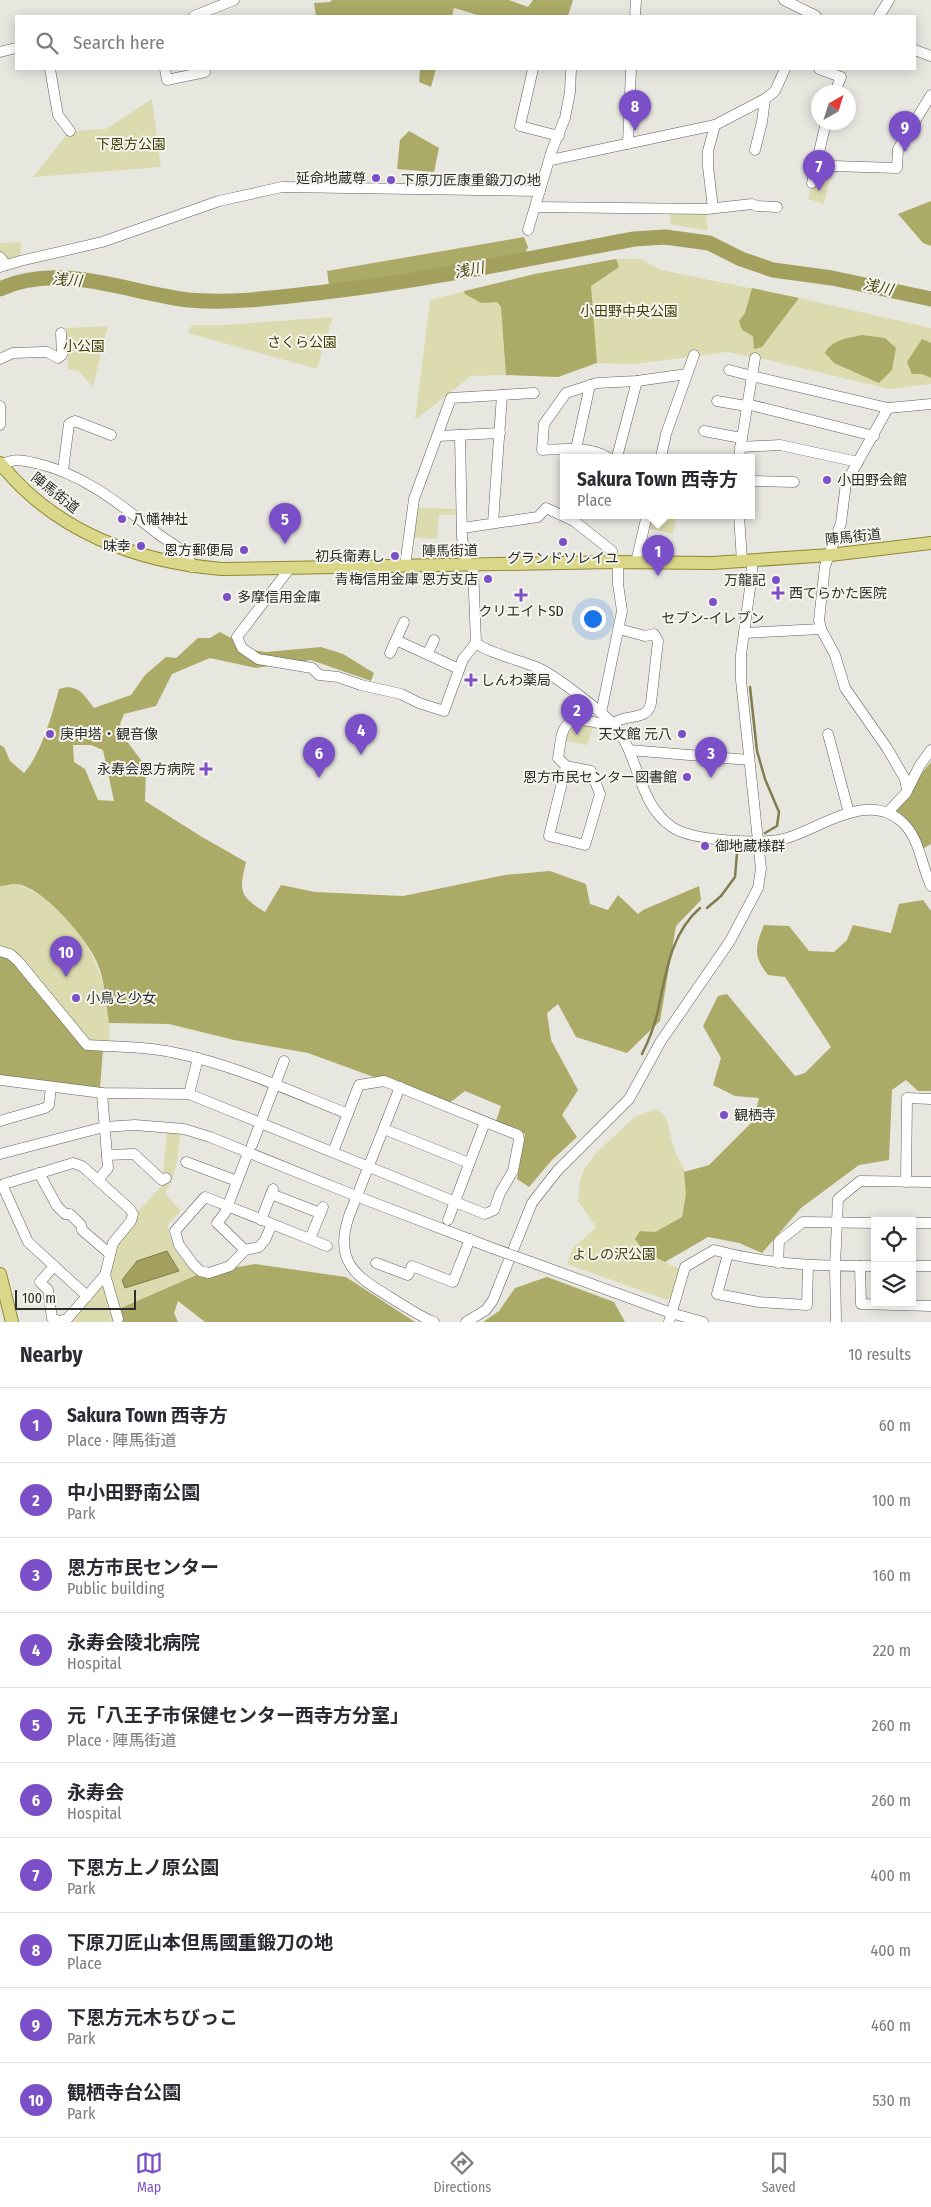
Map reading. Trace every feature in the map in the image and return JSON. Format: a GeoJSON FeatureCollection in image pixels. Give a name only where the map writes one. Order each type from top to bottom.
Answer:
{"type":"FeatureCollection","features":[{"type":"Feature","properties":{"kind":"main road","name":"陣馬街道"},"geometry":{"type":"LineString","coordinates":[[1,464],[23,488],[86,534],[123,550],[160,561],[222,570],[615,562],[747,562],[830,555],[931,543]]}},
{"type":"Feature","properties":{"kind":"main road"},"geometry":{"type":"LineString","coordinates":[[0,1274],[12,1322]]}},
{"type":"Feature","properties":{"kind":"street"},"geometry":{"type":"LineString","coordinates":[[196,15],[234,0]]}},
{"type":"Feature","properties":{"kind":"street"},"geometry":{"type":"LineString","coordinates":[[635,15],[636,0]]}},
{"type":"Feature","properties":{"kind":"street"},"geometry":{"type":"LineString","coordinates":[[784,0],[814,15]]}},
{"type":"Feature","properties":{"kind":"street"},"geometry":{"type":"LineString","coordinates":[[880,15],[889,0]]}},
{"type":"Feature","properties":{"kind":"street"},"geometry":{"type":"LineString","coordinates":[[0,52],[15,48]]}},
{"type":"Feature","properties":{"kind":"street"},"geometry":{"type":"LineString","coordinates":[[916,50],[931,56]]}},
{"type":"Feature","properties":{"kind":"street"},"geometry":{"type":"LineString","coordinates":[[50,70],[58,115],[70,131]]}},
{"type":"Feature","properties":{"kind":"street"},"geometry":{"type":"LineString","coordinates":[[165,70],[167,80],[205,72]]}},
{"type":"Feature","properties":{"kind":"street"},"geometry":{"type":"LineString","coordinates":[[533,70],[520,126],[559,136]]}},
{"type":"Feature","properties":{"kind":"street"},"geometry":{"type":"LineString","coordinates":[[528,230],[551,160],[552,150],[559,136],[570,92],[571,70]]}},
{"type":"Feature","properties":{"kind":"street"},"geometry":{"type":"LineString","coordinates":[[628,144],[631,70]]}},
{"type":"Feature","properties":{"kind":"street"},"geometry":{"type":"LineString","coordinates":[[551,160],[715,125],[765,99],[775,91],[785,70]]}},
{"type":"Feature","properties":{"kind":"street"},"geometry":{"type":"LineString","coordinates":[[822,70],[841,77],[838,85]]}},
{"type":"Feature","properties":{"kind":"street"},"geometry":{"type":"LineString","coordinates":[[832,166],[897,168],[898,149],[931,95]]}},
{"type":"Feature","properties":{"kind":"street"},"geometry":{"type":"LineString","coordinates":[[754,150],[762,122],[765,99]]}},
{"type":"Feature","properties":{"kind":"street"},"geometry":{"type":"LineString","coordinates":[[712,208],[708,150],[715,125]]}},
{"type":"Feature","properties":{"kind":"street"},"geometry":{"type":"LineString","coordinates":[[812,183],[824,130]]}},
{"type":"Feature","properties":{"kind":"street"},"geometry":{"type":"LineString","coordinates":[[2,263],[102,242],[219,200],[282,187],[540,191]]}},
{"type":"Feature","properties":{"kind":"street"},"geometry":{"type":"LineString","coordinates":[[535,207],[712,208],[752,204],[777,207]]}},
{"type":"Feature","properties":{"kind":"street"},"geometry":{"type":"LineString","coordinates":[[0,359],[13,353],[47,352],[58,358],[62,356],[61,333]]}},
{"type":"Feature","properties":{"kind":"street"},"geometry":{"type":"LineString","coordinates":[[662,454],[666,434],[694,355]]}},
{"type":"Feature","properties":{"kind":"street"},"geometry":{"type":"LineString","coordinates":[[740,448],[755,358]]}},
{"type":"Feature","properties":{"kind":"street"},"geometry":{"type":"LineString","coordinates":[[728,370],[888,408],[931,404]]}},
{"type":"Feature","properties":{"kind":"street"},"geometry":{"type":"LineString","coordinates":[[601,454],[576,449],[542,450],[544,424],[566,393],[597,383],[636,381],[687,374]]}},
{"type":"Feature","properties":{"kind":"street"},"geometry":{"type":"LineString","coordinates":[[618,454],[636,381]]}},
{"type":"Feature","properties":{"kind":"street"},"geometry":{"type":"LineString","coordinates":[[576,449],[590,385]]}},
{"type":"Feature","properties":{"kind":"street"},"geometry":{"type":"LineString","coordinates":[[404,566],[414,499],[451,398],[534,393]]}},
{"type":"Feature","properties":{"kind":"street"},"geometry":{"type":"LineString","coordinates":[[493,523],[502,395]]}},
{"type":"Feature","properties":{"kind":"street"},"geometry":{"type":"LineString","coordinates":[[717,401],[746,405],[874,436]]}},
{"type":"Feature","properties":{"kind":"street"},"geometry":{"type":"LineString","coordinates":[[0,406],[0,425]]}},
{"type":"Feature","properties":{"kind":"street"},"geometry":{"type":"LineString","coordinates":[[888,408],[846,483],[841,523],[825,566],[819,620],[835,656],[845,688],[875,729],[899,768],[905,778],[907,790]]}},
{"type":"Feature","properties":{"kind":"street"},"geometry":{"type":"LineString","coordinates":[[63,470],[69,424],[75,420],[111,434]]}},
{"type":"Feature","properties":{"kind":"street"},"geometry":{"type":"LineString","coordinates":[[704,431],[740,448],[780,445],[858,462]]}},
{"type":"Feature","properties":{"kind":"street"},"geometry":{"type":"LineString","coordinates":[[438,436],[500,433]]}},
{"type":"Feature","properties":{"kind":"street"},"geometry":{"type":"LineString","coordinates":[[290,568],[237,637],[242,648],[252,656],[266,661],[312,668],[319,675],[338,677],[361,685],[401,694],[419,704],[444,711],[463,659],[476,643],[470,566],[462,528],[460,435]]}},
{"type":"Feature","properties":{"kind":"street"},"geometry":{"type":"LineString","coordinates":[[1,464],[15,459],[63,470],[113,499],[135,515],[188,556],[192,567]]}},
{"type":"Feature","properties":{"kind":"street"},"geometry":{"type":"LineString","coordinates":[[755,481],[794,482]]}},
{"type":"Feature","properties":{"kind":"street"},"geometry":{"type":"LineString","coordinates":[[462,528],[538,517],[546,508],[560,514]]}},
{"type":"Feature","properties":{"kind":"street"},"geometry":{"type":"LineString","coordinates":[[570,519],[612,551],[615,562],[622,611],[601,713]]}},
{"type":"Feature","properties":{"kind":"street"},"geometry":{"type":"LineString","coordinates":[[636,562],[646,519]]}},
{"type":"Feature","properties":{"kind":"street"},"geometry":{"type":"LineString","coordinates":[[466,1322],[486,1310],[493,1300],[532,1203],[557,1171],[629,1099],[662,1042],[730,941],[761,879],[749,760],[749,705],[741,661],[752,573],[747,562],[739,519]]}},
{"type":"Feature","properties":{"kind":"street"},"geometry":{"type":"LineString","coordinates":[[390,653],[404,622]]}},
{"type":"Feature","properties":{"kind":"street"},"geometry":{"type":"LineString","coordinates":[[744,633],[821,628]]}},
{"type":"Feature","properties":{"kind":"street"},"geometry":{"type":"LineString","coordinates":[[566,766],[548,836],[585,844],[600,794],[591,771],[566,766],[558,758],[566,726],[588,720],[608,726],[618,720],[645,714],[650,710],[658,641],[654,634],[645,636],[619,629]]}},
{"type":"Feature","properties":{"kind":"street"},"geometry":{"type":"LineString","coordinates":[[396,640],[428,653],[428,656],[459,669]]}},
{"type":"Feature","properties":{"kind":"street"},"geometry":{"type":"LineString","coordinates":[[428,653],[434,640]]}},
{"type":"Feature","properties":{"kind":"street"},"geometry":{"type":"LineString","coordinates":[[476,643],[543,670],[613,724],[629,750],[645,795],[653,807],[672,827],[697,837],[758,841],[786,838],[849,813],[876,810],[888,812],[906,826],[910,832],[928,870],[931,886]]}},
{"type":"Feature","properties":{"kind":"street"},"geometry":{"type":"LineString","coordinates":[[828,734],[849,813]]}},
{"type":"Feature","properties":{"kind":"street"},"geometry":{"type":"LineString","coordinates":[[629,750],[749,760]]}},
{"type":"Feature","properties":{"kind":"street"},"geometry":{"type":"LineString","coordinates":[[888,812],[907,790],[920,765],[931,750]]}},
{"type":"Feature","properties":{"kind":"street"},"geometry":{"type":"LineString","coordinates":[[0,951],[10,954],[18,960],[87,1045],[169,1051],[198,1058],[229,1067],[348,1114]]}},
{"type":"Feature","properties":{"kind":"street"},"geometry":{"type":"LineString","coordinates":[[189,1094],[198,1058]]}},
{"type":"Feature","properties":{"kind":"street"},"geometry":{"type":"LineString","coordinates":[[245,1250],[217,1223],[228,1207],[284,1061]]}},
{"type":"Feature","properties":{"kind":"street"},"geometry":{"type":"LineString","coordinates":[[0,1080],[102,1093],[189,1094],[485,1214],[494,1210],[500,1193],[513,1171],[519,1140],[518,1135],[384,1081],[359,1085],[333,1152]]}},
{"type":"Feature","properties":{"kind":"street"},"geometry":{"type":"LineString","coordinates":[[0,1121],[45,1108],[49,1105],[51,1087]]}},
{"type":"Feature","properties":{"kind":"street"},"geometry":{"type":"LineString","coordinates":[[400,1087],[356,1196],[343,1234],[345,1254],[350,1266],[361,1278],[434,1322]]}},
{"type":"Feature","properties":{"kind":"street"},"geometry":{"type":"LineString","coordinates":[[98,1180],[108,1168],[102,1093]]}},
{"type":"Feature","properties":{"kind":"street"},"geometry":{"type":"LineString","coordinates":[[906,1182],[907,1098],[931,1099]]}},
{"type":"Feature","properties":{"kind":"street"},"geometry":{"type":"LineString","coordinates":[[448,1220],[485,1122]]}},
{"type":"Feature","properties":{"kind":"street"},"geometry":{"type":"LineString","coordinates":[[0,1154],[104,1127],[135,1126],[184,1129],[250,1149],[356,1196],[531,1262],[670,1318],[703,1322]]}},
{"type":"Feature","properties":{"kind":"street"},"geometry":{"type":"LineString","coordinates":[[384,1129],[469,1163]]}},
{"type":"Feature","properties":{"kind":"street"},"geometry":{"type":"LineString","coordinates":[[107,1155],[134,1154],[149,1156],[149,1167],[164,1179]]}},
{"type":"Feature","properties":{"kind":"street"},"geometry":{"type":"LineString","coordinates":[[186,1162],[237,1181]]}},
{"type":"Feature","properties":{"kind":"street"},"geometry":{"type":"LineString","coordinates":[[54,1266],[40,1282],[48,1290],[52,1318],[58,1321],[67,1319],[87,1296],[105,1275],[113,1243],[131,1221],[132,1214],[130,1209],[82,1166],[73,1163],[4,1184],[4,1188],[28,1242],[87,1296]]}},
{"type":"Feature","properties":{"kind":"street"},"geometry":{"type":"LineString","coordinates":[[40,1173],[57,1206],[66,1214],[70,1214],[81,1224],[82,1230],[110,1254]]}},
{"type":"Feature","properties":{"kind":"street"},"geometry":{"type":"LineString","coordinates":[[836,1322],[835,1266],[838,1199],[860,1182],[931,1182]]}},
{"type":"Feature","properties":{"kind":"street"},"geometry":{"type":"LineString","coordinates":[[261,1220],[272,1191],[322,1210],[310,1239]]}},
{"type":"Feature","properties":{"kind":"street"},"geometry":{"type":"LineString","coordinates":[[272,1224],[265,1240],[259,1247],[245,1250],[230,1266],[209,1273],[200,1271],[179,1245],[175,1231],[204,1198],[272,1224],[327,1246]]}},
{"type":"Feature","properties":{"kind":"street"},"geometry":{"type":"LineString","coordinates":[[778,1263],[779,1241],[803,1222],[871,1223]]}},
{"type":"Feature","properties":{"kind":"street"},"geometry":{"type":"LineString","coordinates":[[916,1223],[931,1223]]}},
{"type":"Feature","properties":{"kind":"street"},"geometry":{"type":"LineString","coordinates":[[376,1263],[408,1274],[412,1266],[453,1282],[470,1240]]}},
{"type":"Feature","properties":{"kind":"street"},"geometry":{"type":"LineString","coordinates":[[670,1318],[685,1267],[714,1250],[754,1260],[778,1263],[871,1266]]}},
{"type":"Feature","properties":{"kind":"street"},"geometry":{"type":"LineString","coordinates":[[728,1254],[716,1294],[759,1302],[808,1305],[808,1265]]}},
{"type":"Feature","properties":{"kind":"street"},"geometry":{"type":"LineString","coordinates":[[860,1266],[861,1304],[931,1306]]}},
{"type":"Feature","properties":{"kind":"street"},"geometry":{"type":"LineString","coordinates":[[916,1266],[931,1266]]}},
{"type":"Feature","properties":{"kind":"street"},"geometry":{"type":"LineString","coordinates":[[105,1275],[118,1319]]}},
{"type":"Feature","properties":{"kind":"green space","name":"下恩方公園"},"geometry":{"type":"Polygon","coordinates":[[[152,99],[161,167],[33,177],[70,131],[106,129],[152,99]]]}},
{"type":"Feature","properties":{"kind":"green space"},"geometry":{"type":"Polygon","coordinates":[[[814,173],[830,177],[824,204],[808,199],[814,173]]]}},
{"type":"Feature","properties":{"kind":"green space"},"geometry":{"type":"Polygon","coordinates":[[[671,208],[705,209],[708,231],[670,224],[671,208]]]}},
{"type":"Feature","properties":{"kind":"green space"},"geometry":{"type":"Polygon","coordinates":[[[21,242],[20,261],[6,265],[0,257],[0,243],[21,242]]]}},
{"type":"Feature","properties":{"kind":"green space","name":"小田野中央公園"},"geometry":{"type":"Polygon","coordinates":[[[616,259],[641,259],[661,270],[799,298],[931,328],[931,384],[889,389],[727,352],[635,364],[593,363],[558,377],[471,376],[415,420],[430,300],[535,274],[616,259]]]}},
{"type":"Feature","properties":{"kind":"green space","name":"さくら公園"},"geometry":{"type":"Polygon","coordinates":[[[333,317],[317,369],[188,333],[192,325],[225,325],[333,317]]]}},
{"type":"Feature","properties":{"kind":"green space","name":"小公園"},"geometry":{"type":"Polygon","coordinates":[[[108,326],[93,387],[79,371],[68,369],[66,328],[108,326]]]}},
{"type":"Feature","properties":{"kind":"green space"},"geometry":{"type":"Polygon","coordinates":[[[417,508],[460,509],[460,515],[439,515],[437,539],[412,537],[417,508]]]}},
{"type":"Feature","properties":{"kind":"green space"},"geometry":{"type":"Polygon","coordinates":[[[650,519],[676,519],[673,534],[648,528],[650,519]]]}},
{"type":"Feature","properties":{"kind":"green space"},"geometry":{"type":"Polygon","coordinates":[[[595,722],[587,745],[562,740],[566,726],[595,722]]]}},
{"type":"Feature","properties":{"kind":"green space"},"geometry":{"type":"Polygon","coordinates":[[[16,884],[39,895],[59,910],[76,928],[89,949],[99,972],[106,997],[109,1047],[87,1045],[0,951],[0,886],[16,884]]]}},
{"type":"Feature","properties":{"kind":"green space","name":"よしの沢公園"},"geometry":{"type":"Polygon","coordinates":[[[655,1109],[664,1116],[668,1123],[670,1136],[684,1170],[686,1182],[682,1217],[655,1232],[640,1231],[654,1258],[680,1269],[671,1298],[667,1300],[567,1264],[574,1245],[579,1243],[596,1227],[578,1201],[580,1182],[584,1169],[597,1152],[635,1117],[655,1109]]]}},
{"type":"Feature","properties":{"kind":"green space"},"geometry":{"type":"Polygon","coordinates":[[[167,1132],[180,1134],[178,1157],[165,1193],[181,1211],[168,1224],[169,1231],[174,1246],[182,1259],[199,1274],[121,1308],[118,1322],[59,1322],[106,1275],[113,1244],[131,1223],[139,1210],[162,1186],[167,1132]]]}},
{"type":"Feature","properties":{"kind":"shaded area"},"geometry":{"type":"Polygon","coordinates":[[[332,0],[509,0],[528,7],[533,0],[573,0],[568,15],[478,15],[454,8],[452,15],[316,15],[314,3],[330,2],[332,0]]]}},
{"type":"Feature","properties":{"kind":"shaded area"},"geometry":{"type":"Polygon","coordinates":[[[420,70],[436,70],[431,87],[419,82],[420,70]]]}},
{"type":"Feature","properties":{"kind":"shaded area"},"geometry":{"type":"Polygon","coordinates":[[[409,131],[439,148],[434,172],[397,169],[400,140],[409,131]]]}},
{"type":"Feature","properties":{"kind":"shaded area"},"geometry":{"type":"Polygon","coordinates":[[[931,201],[931,246],[923,243],[898,214],[931,201]]]}},
{"type":"Feature","properties":{"kind":"shaded area"},"geometry":{"type":"Polygon","coordinates":[[[524,237],[528,247],[524,255],[329,286],[327,271],[524,237]]]}},
{"type":"Feature","properties":{"kind":"shaded area"},"geometry":{"type":"Polygon","coordinates":[[[616,259],[619,267],[591,286],[597,363],[558,377],[506,375],[501,307],[497,302],[481,303],[465,294],[464,291],[535,274],[616,259]]]}},
{"type":"Feature","properties":{"kind":"shaded area"},"geometry":{"type":"Polygon","coordinates":[[[752,288],[799,298],[762,347],[754,349],[753,336],[742,330],[739,321],[745,313],[752,288]]]}},
{"type":"Feature","properties":{"kind":"shaded area"},"geometry":{"type":"Polygon","coordinates":[[[862,335],[885,338],[896,348],[892,370],[879,383],[834,363],[825,353],[836,342],[862,335]]]}},
{"type":"Feature","properties":{"kind":"shaded area"},"geometry":{"type":"Polygon","coordinates":[[[922,339],[931,343],[931,378],[922,374],[912,374],[907,362],[922,339]]]}},
{"type":"Feature","properties":{"kind":"shaded area"},"geometry":{"type":"Polygon","coordinates":[[[220,632],[253,650],[266,652],[321,647],[343,654],[374,673],[371,681],[311,660],[256,668],[210,658],[172,674],[156,706],[124,714],[120,724],[126,740],[146,767],[145,801],[246,862],[242,880],[243,892],[250,902],[265,912],[281,885],[315,892],[403,896],[505,875],[550,871],[586,884],[590,904],[608,910],[618,895],[638,914],[643,910],[699,886],[701,900],[676,926],[660,1021],[627,1053],[576,1037],[558,1004],[547,1013],[551,1040],[578,1090],[562,1115],[577,1137],[552,1160],[529,1187],[517,1179],[525,1134],[496,1121],[501,1106],[465,1091],[448,1104],[308,1053],[234,1040],[169,1024],[109,1023],[100,969],[92,952],[74,927],[38,893],[15,884],[0,886],[0,745],[4,747],[10,761],[24,773],[41,745],[59,689],[71,687],[80,691],[94,708],[131,695],[145,675],[166,657],[176,658],[198,638],[210,638],[220,632]],[[73,745],[74,762],[85,769],[98,800],[114,801],[103,750],[91,745],[73,745]]]}},
{"type":"Feature","properties":{"kind":"shaded area"},"geometry":{"type":"Polygon","coordinates":[[[931,762],[931,844],[922,849],[891,810],[931,762]]]}},
{"type":"Feature","properties":{"kind":"shaded area"},"geometry":{"type":"Polygon","coordinates":[[[923,900],[931,911],[931,1091],[918,1091],[906,1080],[892,1090],[889,1160],[859,1165],[801,1208],[762,1253],[739,1243],[708,1237],[665,1262],[645,1253],[635,1239],[640,1231],[655,1232],[682,1217],[686,1194],[684,1172],[709,1165],[753,1121],[759,1098],[735,1096],[713,1085],[721,1058],[703,1026],[718,996],[727,994],[795,1076],[805,1073],[831,1047],[785,977],[768,975],[763,968],[758,957],[757,945],[764,925],[789,926],[809,951],[834,952],[847,940],[853,925],[891,933],[899,904],[923,900]]]}},
{"type":"Feature","properties":{"kind":"shaded area"},"geometry":{"type":"Polygon","coordinates":[[[0,955],[12,959],[80,1043],[103,1049],[100,1089],[0,1076],[0,955]]]}},
{"type":"Feature","properties":{"kind":"shaded area"},"geometry":{"type":"Polygon","coordinates":[[[167,1251],[179,1271],[125,1288],[122,1280],[137,1261],[167,1251]]]}},
{"type":"Feature","properties":{"kind":"shaded area"},"geometry":{"type":"Polygon","coordinates":[[[255,1264],[346,1277],[415,1322],[205,1322],[178,1301],[174,1313],[178,1322],[116,1322],[121,1308],[199,1274],[255,1264]]]}},
{"type":"Feature","properties":{"kind":"shaded area"},"geometry":{"type":"Polygon","coordinates":[[[547,1277],[614,1302],[625,1322],[483,1322],[499,1311],[515,1288],[547,1277]]]}},
{"type":"Feature","properties":{"kind":"waterway","name":"浅川"},"geometry":{"type":"LineString","coordinates":[[0,289],[23,281],[46,278],[70,278],[189,300],[257,299],[364,287],[480,268],[634,239],[665,237],[709,243],[741,259],[773,270],[832,278],[931,299]]}},
{"type":"Feature","properties":{"kind":"waterway"},"geometry":{"type":"LineString","coordinates":[[750,687],[757,751],[765,779],[779,812],[777,826],[765,833]]}},
{"type":"Feature","properties":{"kind":"waterway"},"geometry":{"type":"LineString","coordinates":[[707,908],[721,896],[735,877],[737,853],[745,845]]}},
{"type":"Feature","properties":{"kind":"waterway"},"geometry":{"type":"LineString","coordinates":[[642,1054],[655,1021],[667,969],[676,942],[690,918],[700,908]]}},
{"type":"Feature","properties":{"kind":"place","name":"下原刀匠山本但馬國重鍛刀の地"},"geometry":{"type":"Point","coordinates":[635,131]}},
{"type":"Feature","properties":{"kind":"place","name":"下恩方元木ちびっこ"},"geometry":{"type":"Point","coordinates":[905,152]}},
{"type":"Feature","properties":{"kind":"place","name":"延命地蔵尊"},"geometry":{"type":"Point","coordinates":[376,178]}},
{"type":"Feature","properties":{"kind":"place","name":"下原刀匠康重鍛刀の地"},"geometry":{"type":"Point","coordinates":[391,180]}},
{"type":"Feature","properties":{"kind":"place","name":"下恩方上ノ原公園"},"geometry":{"type":"Point","coordinates":[819,191]}},
{"type":"Feature","properties":{"kind":"place","name":"小田野会館"},"geometry":{"type":"Point","coordinates":[827,480]}},
{"type":"Feature","properties":{"kind":"place","name":"八幡神社"},"geometry":{"type":"Point","coordinates":[122,519]}},
{"type":"Feature","properties":{"kind":"place","name":"グランドソレイユ"},"geometry":{"type":"Point","coordinates":[563,542]}},
{"type":"Feature","properties":{"kind":"place","name":"元「八王子市保健センター西寺方分室」"},"geometry":{"type":"Point","coordinates":[285,544]}},
{"type":"Feature","properties":{"kind":"place","name":"味幸"},"geometry":{"type":"Point","coordinates":[141,546]}},
{"type":"Feature","properties":{"kind":"place","name":"恩方郵便局"},"geometry":{"type":"Point","coordinates":[244,550]}},
{"type":"Feature","properties":{"kind":"place","name":"初兵衛寿し"},"geometry":{"type":"Point","coordinates":[395,556]}},
{"type":"Feature","properties":{"kind":"place","name":"Sakura Town 西寺方"},"geometry":{"type":"Point","coordinates":[658,576]}},
{"type":"Feature","properties":{"kind":"place","name":"青梅信用金庫 恩方支店"},"geometry":{"type":"Point","coordinates":[488,579]}},
{"type":"Feature","properties":{"kind":"place","name":"万龍記"},"geometry":{"type":"Point","coordinates":[776,580]}},
{"type":"Feature","properties":{"kind":"place","name":"西てらかた医院"},"geometry":{"type":"Point","coordinates":[778,593]}},
{"type":"Feature","properties":{"kind":"place","name":"クリエイトSD"},"geometry":{"type":"Point","coordinates":[521,595]}},
{"type":"Feature","properties":{"kind":"place","name":"多摩信用金庫"},"geometry":{"type":"Point","coordinates":[227,597]}},
{"type":"Feature","properties":{"kind":"place","name":"セブン-イレブン"},"geometry":{"type":"Point","coordinates":[713,602]}},
{"type":"Feature","properties":{"kind":"place","name":"しんわ薬局"},"geometry":{"type":"Point","coordinates":[471,680]}},
{"type":"Feature","properties":{"kind":"place","name":"庚申塔・観音像"},"geometry":{"type":"Point","coordinates":[50,734]}},
{"type":"Feature","properties":{"kind":"place","name":"天文館 元八"},"geometry":{"type":"Point","coordinates":[682,734]}},
{"type":"Feature","properties":{"kind":"place","name":"中小田野南公園"},"geometry":{"type":"Point","coordinates":[577,735]}},
{"type":"Feature","properties":{"kind":"place","name":"永寿会陵北病院"},"geometry":{"type":"Point","coordinates":[361,755]}},
{"type":"Feature","properties":{"kind":"place","name":"永寿会恩方病院"},"geometry":{"type":"Point","coordinates":[206,769]}},
{"type":"Feature","properties":{"kind":"place","name":"恩方市民センター図書館"},"geometry":{"type":"Point","coordinates":[687,777]}},
{"type":"Feature","properties":{"kind":"place","name":"永寿会"},"geometry":{"type":"Point","coordinates":[319,778]}},
{"type":"Feature","properties":{"kind":"place","name":"恩方市民センター"},"geometry":{"type":"Point","coordinates":[711,778]}},
{"type":"Feature","properties":{"kind":"place","name":"御地蔵様群"},"geometry":{"type":"Point","coordinates":[705,846]}},
{"type":"Feature","properties":{"kind":"place","name":"観栖寺台公園"},"geometry":{"type":"Point","coordinates":[66,977]}},
{"type":"Feature","properties":{"kind":"place","name":"小鳥と少女"},"geometry":{"type":"Point","coordinates":[76,998]}},
{"type":"Feature","properties":{"kind":"place","name":"観栖寺"},"geometry":{"type":"Point","coordinates":[724,1115]}}]}
